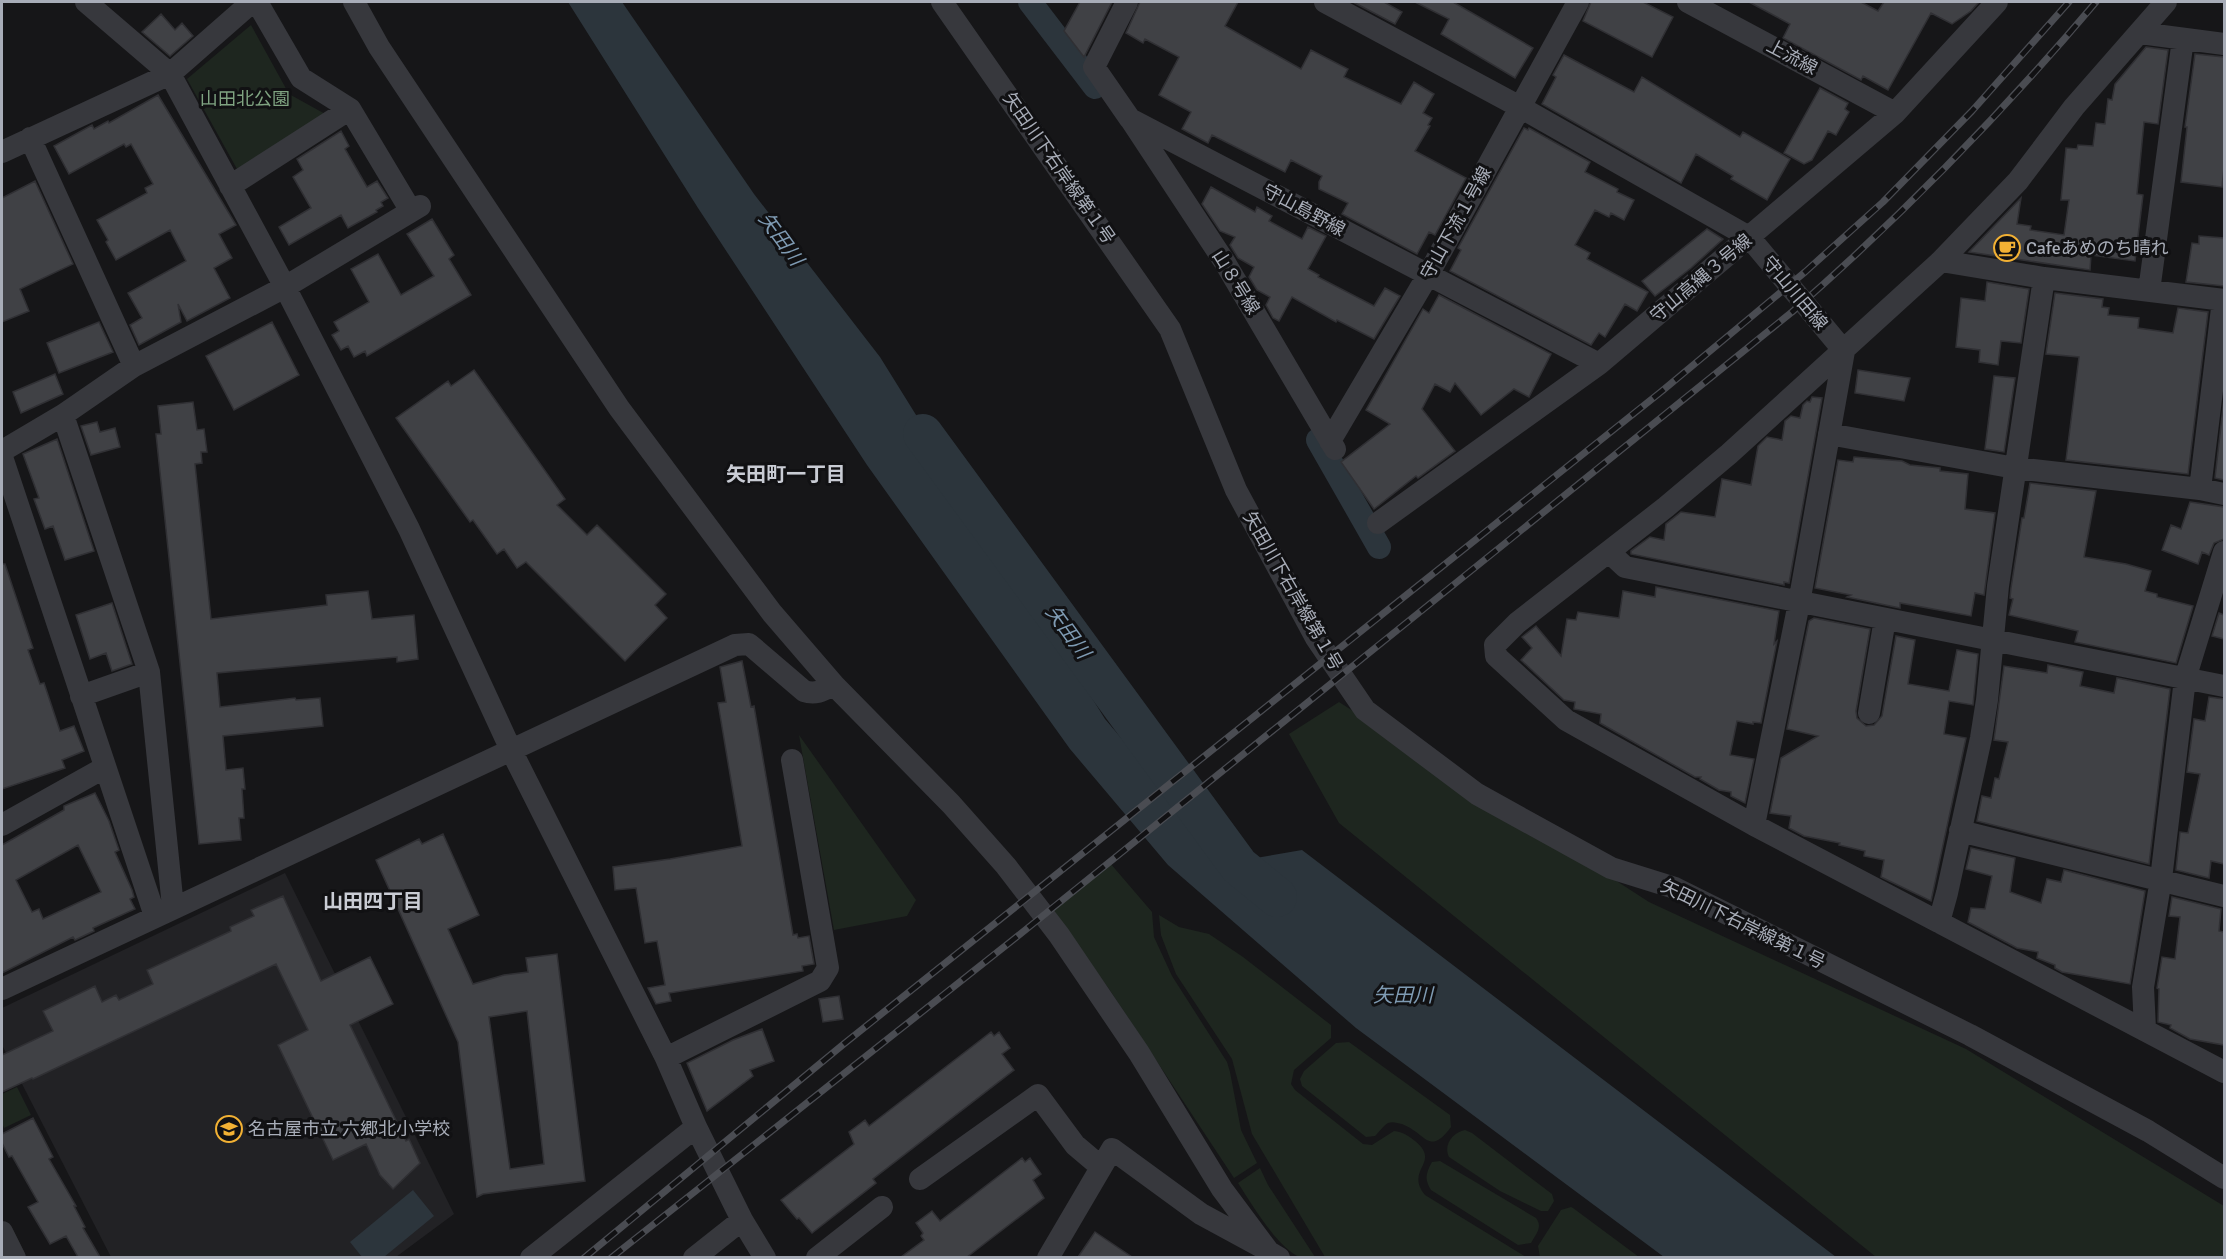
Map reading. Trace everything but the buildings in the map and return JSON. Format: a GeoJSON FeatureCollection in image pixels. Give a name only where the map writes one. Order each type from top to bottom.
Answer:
{"type":"FeatureCollection","features":[{"type":"Feature","properties":{"kind":"street"},"geometry":{"type":"LineString","coordinates":[[86,2],[170,74],[285,287],[409,529],[510,750],[666,1058],[696,1127],[742,1220],[765,1257]]}},
{"type":"Feature","properties":{"kind":"street"},"geometry":{"type":"LineString","coordinates":[[2,152],[170,74],[255,2],[301,78],[350,109],[416,208],[285,287],[134,366],[63,415],[2,451]]}},
{"type":"Feature","properties":{"kind":"street"},"geometry":{"type":"LineString","coordinates":[[336,2],[379,47]]}},
{"type":"Feature","properties":{"kind":"street"},"geometry":{"type":"LineString","coordinates":[[354,2],[379,47],[620,408],[772,613],[834,685],[951,804],[1013,875],[1059,935],[1119,1023],[1222,1190],[1274,1255]]}},
{"type":"Feature","properties":{"kind":"street","name":"矢田川下右岸線第１号"},"geometry":{"type":"LineString","coordinates":[[942,2],[1062,170],[1170,329],[1236,490],[1316,638],[1365,710],[1478,794],[1611,868],[1675,888],[1970,1035],[2148,1131],[2224,1178]]}},
{"type":"Feature","properties":{"kind":"street","name":"守山島野線"},"geometry":{"type":"LineString","coordinates":[[1127,2],[1094,67],[1130,119],[1599,364]]}},
{"type":"Feature","properties":{"kind":"street","name":"守山川田線"},"geometry":{"type":"LineString","coordinates":[[1325,2],[1520,107],[1749,237],[1844,351]]}},
{"type":"Feature","properties":{"kind":"street","name":"守山下流１号線"},"geometry":{"type":"LineString","coordinates":[[1333,445],[1578,2]]}},
{"type":"Feature","properties":{"kind":"street","name":"上流線"},"geometry":{"type":"LineString","coordinates":[[1688,2],[1895,113]]}},
{"type":"Feature","properties":{"kind":"street","name":"守山高縄３号線"},"geometry":{"type":"LineString","coordinates":[[1378,523],[1599,364],[1895,113],[1997,2]]}},
{"type":"Feature","properties":{"kind":"street"},"geometry":{"type":"LineString","coordinates":[[2166,2],[2074,107],[2018,181],[1941,261],[1729,454],[1609,552],[1517,623],[1495,645],[1496,657],[1566,720],[1754,825],[2224,1072]]}},
{"type":"Feature","properties":{"kind":"street"},"geometry":{"type":"LineString","coordinates":[[2140,33],[2224,44]]}},
{"type":"Feature","properties":{"kind":"street"},"geometry":{"type":"LineString","coordinates":[[2149,291],[2182,39]]}},
{"type":"Feature","properties":{"kind":"street"},"geometry":{"type":"LineString","coordinates":[[230,186],[350,109]]}},
{"type":"Feature","properties":{"kind":"street","name":"山８号線"},"geometry":{"type":"LineString","coordinates":[[1130,119],[1224,261],[1333,445]]}},
{"type":"Feature","properties":{"kind":"street"},"geometry":{"type":"LineString","coordinates":[[30,138],[134,366]]}},
{"type":"Feature","properties":{"kind":"street"},"geometry":{"type":"LineString","coordinates":[[1941,261],[2044,278],[2224,300],[2200,489]]}},
{"type":"Feature","properties":{"kind":"street"},"geometry":{"type":"LineString","coordinates":[[1939,921],[1981,738],[1998,586],[2044,278]]}},
{"type":"Feature","properties":{"kind":"street"},"geometry":{"type":"LineString","coordinates":[[1754,825],[1799,603],[1844,351]]}},
{"type":"Feature","properties":{"kind":"street"},"geometry":{"type":"LineString","coordinates":[[63,415],[148,672],[164,912]]}},
{"type":"Feature","properties":{"kind":"street"},"geometry":{"type":"LineString","coordinates":[[1829,434],[2015,468],[2200,489],[2224,494]]}},
{"type":"Feature","properties":{"kind":"street"},"geometry":{"type":"LineString","coordinates":[[2,457],[104,768],[164,912]]}},
{"type":"Feature","properties":{"kind":"street"},"geometry":{"type":"LineString","coordinates":[[1609,552],[1625,567],[2224,686]]}},
{"type":"Feature","properties":{"kind":"street"},"geometry":{"type":"LineString","coordinates":[[2145,1029],[2143,987],[2161,879],[2185,679],[2224,552]]}},
{"type":"Feature","properties":{"kind":"street"},"geometry":{"type":"LineString","coordinates":[[1869,713],[1885,619]]}},
{"type":"Feature","properties":{"kind":"street"},"geometry":{"type":"LineString","coordinates":[[2,989],[735,645],[749,644],[804,691],[817,692],[834,685]]}},
{"type":"Feature","properties":{"kind":"street"},"geometry":{"type":"LineString","coordinates":[[81,696],[148,672]]}},
{"type":"Feature","properties":{"kind":"street"},"geometry":{"type":"LineString","coordinates":[[666,1058],[820,981],[828,968],[792,760]]}},
{"type":"Feature","properties":{"kind":"street"},"geometry":{"type":"LineString","coordinates":[[2,825],[104,768]]}},
{"type":"Feature","properties":{"kind":"street"},"geometry":{"type":"LineString","coordinates":[[1960,831],[2224,896]]}},
{"type":"Feature","properties":{"kind":"street"},"geometry":{"type":"LineString","coordinates":[[920,1179],[1038,1095],[1075,1145],[1101,1167]]}},
{"type":"Feature","properties":{"kind":"street"},"geometry":{"type":"LineString","coordinates":[[531,1257],[696,1127]]}},
{"type":"Feature","properties":{"kind":"street"},"geometry":{"type":"LineString","coordinates":[[1048,1257],[1112,1149],[1201,1214],[1274,1255]]}},
{"type":"Feature","properties":{"kind":"street"},"geometry":{"type":"LineString","coordinates":[[818,1257],[882,1207]]}},
{"type":"Feature","properties":{"kind":"street"},"geometry":{"type":"LineString","coordinates":[[694,1257],[742,1220]]}},
{"type":"Feature","properties":{"kind":"street"},"geometry":{"type":"LineString","coordinates":[[2,1232],[15,1257]]}},
{"type":"Feature","properties":{"kind":"shaded area","name":"名古屋市立 六郷北小学校"},"geometry":{"type":"Polygon","coordinates":[[[285,873],[454,1214],[396,1257],[111,1257],[2,1045],[2,1008],[285,873]]]}},
{"type":"Feature","properties":{"kind":"green space","name":"山田北公園"},"geometry":{"type":"Polygon","coordinates":[[[251,25],[289,94],[327,115],[237,169],[187,79],[251,25]]]}},
{"type":"Feature","properties":{"kind":"green space"},"geometry":{"type":"Polygon","coordinates":[[[1339,702],[1649,902],[1966,1049],[2224,1206],[2224,1257],[1876,1257],[1339,823],[1289,734],[1339,702]]]}},
{"type":"Feature","properties":{"kind":"green space"},"geometry":{"type":"Polygon","coordinates":[[[799,735],[916,900],[907,916],[834,930],[799,735]]]}},
{"type":"Feature","properties":{"kind":"green space"},"geometry":{"type":"Polygon","coordinates":[[[1110,863],[1152,912],[1154,937],[1172,976],[1227,1062],[1241,1130],[1257,1163],[1234,1178],[1111,992],[1053,910],[1110,863]]]}},
{"type":"Feature","properties":{"kind":"green space"},"geometry":{"type":"Polygon","coordinates":[[[1159,915],[1179,927],[1209,934],[1243,957],[1331,1025],[1331,1038],[1294,1070],[1291,1084],[1295,1090],[1363,1144],[1372,1145],[1394,1131],[1410,1137],[1425,1155],[1418,1179],[1425,1195],[1526,1257],[1325,1257],[1252,1134],[1232,1059],[1176,974],[1161,935],[1159,915]]]}},
{"type":"Feature","properties":{"kind":"green space"},"geometry":{"type":"Polygon","coordinates":[[[1349,1042],[1450,1115],[1451,1127],[1444,1136],[1432,1142],[1402,1124],[1392,1122],[1386,1124],[1375,1136],[1366,1137],[1302,1086],[1300,1079],[1304,1071],[1336,1043],[1349,1042]]]}},
{"type":"Feature","properties":{"kind":"green space"},"geometry":{"type":"Polygon","coordinates":[[[17,1087],[31,1115],[4,1128],[2,1094],[17,1087]]]}},
{"type":"Feature","properties":{"kind":"green space"},"geometry":{"type":"Polygon","coordinates":[[[1465,1130],[1552,1194],[1554,1201],[1548,1211],[1541,1211],[1500,1191],[1449,1157],[1447,1148],[1450,1140],[1457,1133],[1465,1130]]]}},
{"type":"Feature","properties":{"kind":"green space"},"geometry":{"type":"Polygon","coordinates":[[[1440,1161],[1536,1218],[1539,1227],[1531,1243],[1518,1245],[1431,1190],[1427,1183],[1427,1173],[1432,1162],[1440,1161]]]}},
{"type":"Feature","properties":{"kind":"green space"},"geometry":{"type":"Polygon","coordinates":[[[1260,1168],[1268,1185],[1315,1257],[1300,1257],[1283,1245],[1238,1183],[1260,1168]]]}},
{"type":"Feature","properties":{"kind":"green space"},"geometry":{"type":"Polygon","coordinates":[[[1571,1207],[1639,1257],[1540,1257],[1538,1246],[1561,1210],[1571,1207]]]}},
{"type":"Feature","properties":{"kind":"water","name":"矢田川"},"geometry":{"type":"Polygon","coordinates":[[[568,2],[622,2],[754,194],[880,357],[1105,719],[1227,863],[1302,850],[1836,1257],[1664,1257],[1356,1028],[1168,865],[1070,749],[867,465],[698,208],[568,2]]]}},
{"type":"Feature","properties":{"kind":"water"},"geometry":{"type":"Polygon","coordinates":[[[413,1190],[434,1216],[384,1257],[362,1257],[350,1242],[413,1190]]]}},
{"type":"Feature","properties":{"kind":"waterway"},"geometry":{"type":"LineString","coordinates":[[1030,2],[1095,87]]}},
{"type":"Feature","properties":{"kind":"waterway","name":"矢田川"},"geometry":{"type":"LineString","coordinates":[[923,434],[1239,866],[1277,897]]}},
{"type":"Feature","properties":{"kind":"waterway"},"geometry":{"type":"LineString","coordinates":[[1318,440],[1379,547]]}},
{"type":"Feature","properties":{"kind":"railway"},"geometry":{"type":"LineString","coordinates":[[584,1258],[845,1043],[1662,391],[1805,272],[1883,202],[1972,111],[2069,2]]}},
{"type":"Feature","properties":{"kind":"railway"},"geometry":{"type":"LineString","coordinates":[[611,1258],[1014,939],[1792,312],[1833,276],[1950,163],[2025,83],[2096,2]]}},
{"type":"Feature","properties":{"kind":"place","name":"Cafeあめのち晴れ"},"geometry":{"type":"Point","coordinates":[2007,248]}},
{"type":"Feature","properties":{"kind":"place","name":"名古屋市立 六郷北小学校"},"geometry":{"type":"Point","coordinates":[229,1129]}},
{"type":"Feature","properties":{"kind":"district","name":"矢田町一丁目"},"geometry":{"type":"Point","coordinates":[786,474]}},
{"type":"Feature","properties":{"kind":"district","name":"山田四丁目"},"geometry":{"type":"Point","coordinates":[373,901]}}]}
